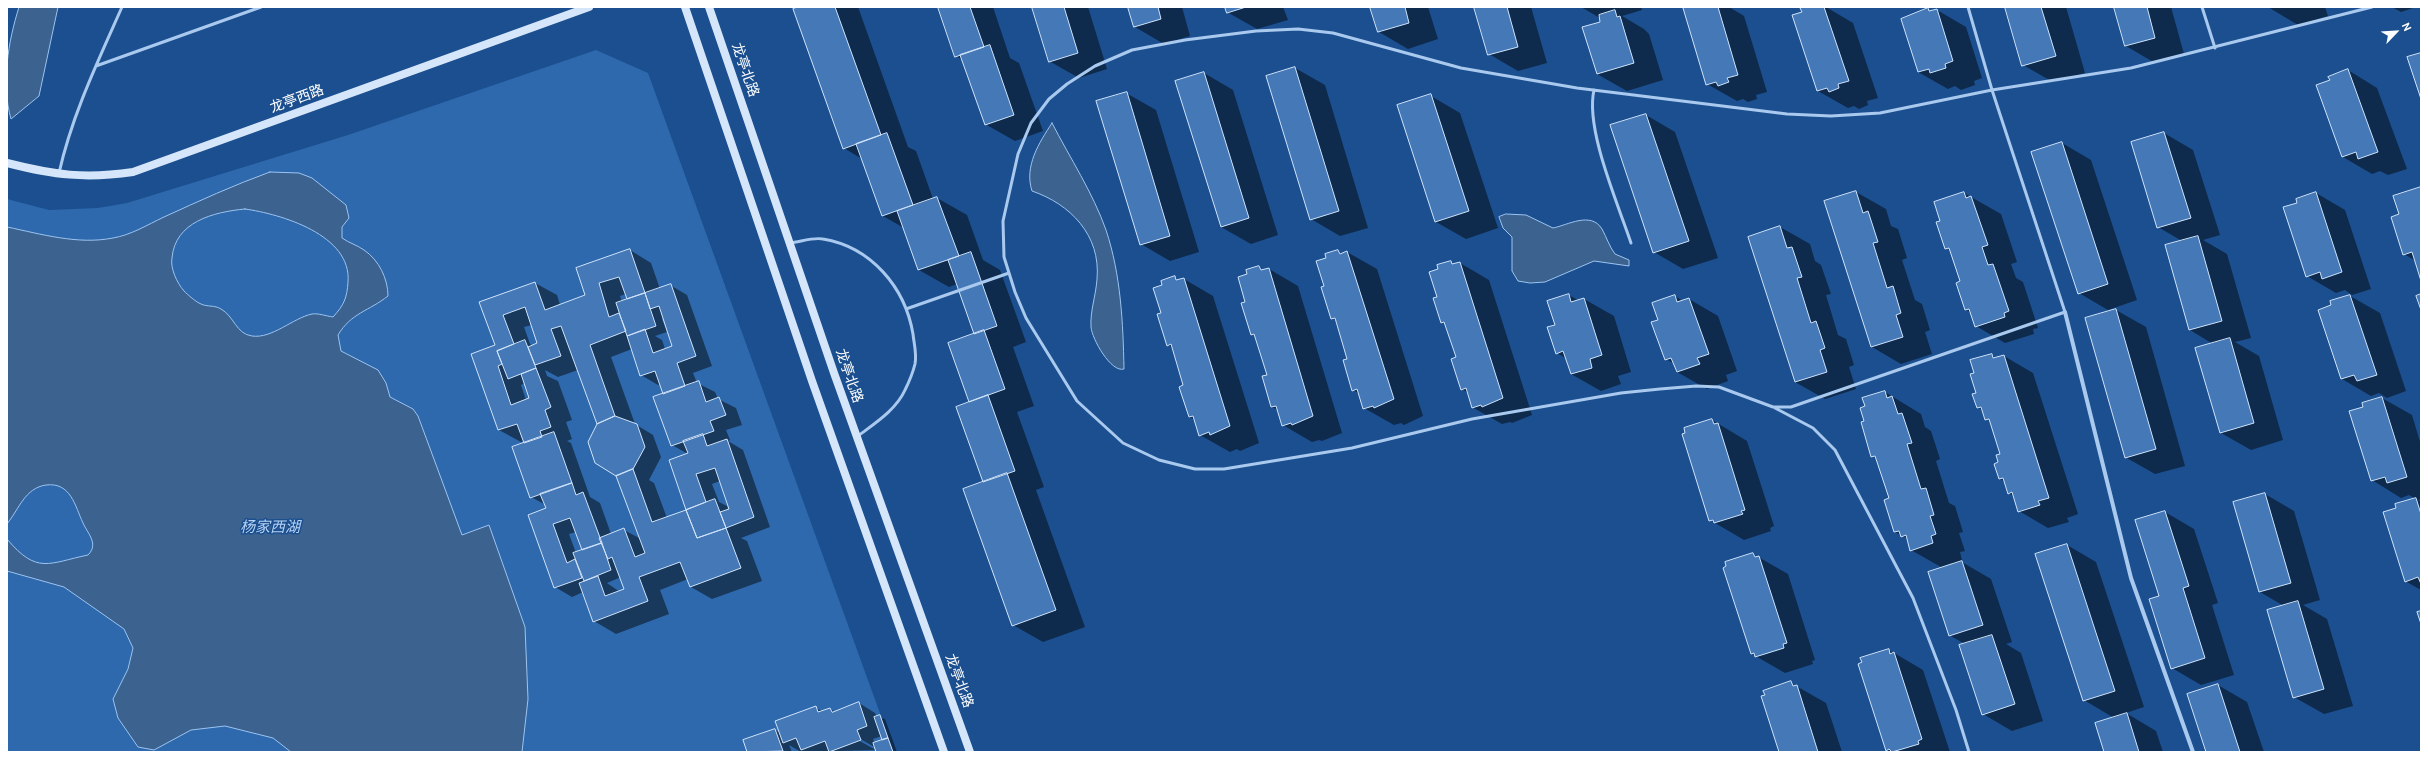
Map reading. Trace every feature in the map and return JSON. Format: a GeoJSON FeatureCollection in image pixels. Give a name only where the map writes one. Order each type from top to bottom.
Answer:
{"type":"FeatureCollection","features":[{"type":"Feature","properties":{"kind":"main road","name":"龙亭西路"},"geometry":{"type":"LineString","coordinates":[[7,163],[59,175],[97,176],[133,172],[589,7]]}},
{"type":"Feature","properties":{"kind":"main road"},"geometry":{"type":"LineString","coordinates":[[685,7],[810,375],[944,752]]}},
{"type":"Feature","properties":{"kind":"main road","name":"龙亭北路"},"geometry":{"type":"LineString","coordinates":[[709,7],[857,437],[970,752]]}},
{"type":"Feature","properties":{"kind":"street"},"geometry":{"type":"LineString","coordinates":[[2065,312],[2131,578],[2193,752]]}},
{"type":"Feature","properties":{"kind":"lane"},"geometry":{"type":"LineString","coordinates":[[59,175],[66,142],[96,66],[122,7]]}},
{"type":"Feature","properties":{"kind":"lane"},"geometry":{"type":"LineString","coordinates":[[96,66],[261,7]]}},
{"type":"Feature","properties":{"kind":"lane"},"geometry":{"type":"LineString","coordinates":[[1773,407],[1791,406],[2065,312],[1992,90],[1968,7]]}},
{"type":"Feature","properties":{"kind":"lane"},"geometry":{"type":"LineString","coordinates":[[2202,7],[2215,48]]}},
{"type":"Feature","properties":{"kind":"lane"},"geometry":{"type":"LineString","coordinates":[[1969,752],[1956,710],[1913,598],[1835,450],[1814,428],[1773,407],[1719,387],[1696,386],[1620,393],[1472,419],[1352,448],[1224,469],[1195,469],[1158,460],[1123,443],[1077,401],[1026,318],[1004,257],[1004,221],[1018,154],[1032,122],[1049,99],[1067,84],[1095,66],[1132,50],[1185,40],[1256,31],[1298,29],[1333,33],[1461,68],[1594,90],[1787,114],[1831,116],[1880,113],[1992,90],[2131,68],[2215,48],[2372,7]]}},
{"type":"Feature","properties":{"kind":"lane"},"geometry":{"type":"LineString","coordinates":[[1594,90],[1590,103],[1594,130],[1631,243]]}},
{"type":"Feature","properties":{"kind":"lane"},"geometry":{"type":"LineString","coordinates":[[790,243],[822,238],[850,246],[869,258],[888,276],[906,309],[911,322],[915,348],[915,364],[904,391],[888,413],[857,437]]}},
{"type":"Feature","properties":{"kind":"lane"},"geometry":{"type":"LineString","coordinates":[[906,309],[1009,273]]}},
{"type":"Feature","properties":{"kind":"shaded area"},"geometry":{"type":"Polygon","coordinates":[[[596,50],[648,73],[894,752],[7,752],[7,199],[49,210],[98,208],[127,203],[348,135],[596,50]]]}},
{"type":"Feature","properties":{"kind":"water"},"geometry":{"type":"Polygon","coordinates":[[[19,7],[58,7],[39,96],[11,119],[6,92],[7,63],[19,7]]]}},
{"type":"Feature","properties":{"kind":"water"},"geometry":{"type":"Polygon","coordinates":[[[1052,123],[1095,203],[1111,247],[1120,299],[1124,369],[1119,369],[1108,361],[1098,347],[1092,332],[1091,321],[1097,279],[1097,263],[1094,249],[1088,235],[1080,223],[1059,204],[1032,191],[1030,182],[1031,164],[1042,139],[1052,123]]]}},
{"type":"Feature","properties":{"kind":"water","name":"杨家西湖"},"geometry":{"type":"Polygon","coordinates":[[[270,172],[299,173],[312,178],[346,205],[349,218],[342,227],[342,238],[369,254],[382,270],[388,290],[388,296],[355,317],[343,328],[338,335],[341,351],[378,370],[386,383],[390,397],[413,409],[418,416],[462,535],[489,525],[525,627],[528,699],[522,752],[291,752],[273,738],[225,726],[191,730],[154,750],[138,747],[118,718],[113,699],[128,669],[133,648],[124,629],[64,587],[7,571],[7,539],[27,558],[44,564],[88,555],[93,547],[93,543],[71,496],[61,487],[54,485],[46,485],[33,490],[23,500],[7,524],[7,227],[60,238],[100,240],[120,237],[203,199],[270,172]],[[245,209],[233,210],[209,216],[188,227],[180,236],[175,246],[172,258],[173,271],[181,288],[199,303],[221,309],[242,332],[252,336],[267,334],[312,314],[333,317],[340,309],[346,297],[348,288],[346,266],[339,251],[327,240],[312,230],[277,216],[245,209]]]}},
{"type":"Feature","properties":{"kind":"water"},"geometry":{"type":"Polygon","coordinates":[[[1506,214],[1526,215],[1553,228],[1579,221],[1592,221],[1602,229],[1615,254],[1629,260],[1629,266],[1594,261],[1545,282],[1530,283],[1518,281],[1512,271],[1512,237],[1503,228],[1499,217],[1506,214]]]}},
{"type":"Feature","properties":{"kind":"building"},"geometry":{"type":"Polygon","coordinates":[[[798,7],[835,7],[881,135],[843,149],[793,9],[798,7]]]}},
{"type":"Feature","properties":{"kind":"building"},"geometry":{"type":"Polygon","coordinates":[[[938,7],[970,7],[984,47],[955,57],[938,7]]]}},
{"type":"Feature","properties":{"kind":"building"},"geometry":{"type":"Polygon","coordinates":[[[1032,7],[1064,7],[1078,53],[1049,62],[1032,7]]]}},
{"type":"Feature","properties":{"kind":"building"},"geometry":{"type":"Polygon","coordinates":[[[1128,7],[1158,7],[1161,19],[1134,27],[1128,7]]]}},
{"type":"Feature","properties":{"kind":"building"},"geometry":{"type":"Polygon","coordinates":[[[1225,7],[1246,7],[1227,13],[1225,7]]]}},
{"type":"Feature","properties":{"kind":"building"},"geometry":{"type":"Polygon","coordinates":[[[1370,7],[1405,7],[1409,23],[1378,32],[1370,7]]]}},
{"type":"Feature","properties":{"kind":"building"},"geometry":{"type":"Polygon","coordinates":[[[1474,7],[1507,7],[1518,47],[1488,55],[1474,7]]]}},
{"type":"Feature","properties":{"kind":"building"},"geometry":{"type":"Polygon","coordinates":[[[1718,7],[1738,75],[1727,78],[1729,82],[1718,86],[1716,82],[1706,85],[1683,8],[1718,7]]]}},
{"type":"Feature","properties":{"kind":"building"},"geometry":{"type":"Polygon","coordinates":[[[1803,7],[1824,7],[1849,81],[1838,84],[1839,88],[1829,92],[1827,88],[1817,91],[1792,15],[1802,12],[1800,8],[1803,7]]]}},
{"type":"Feature","properties":{"kind":"building"},"geometry":{"type":"Polygon","coordinates":[[[2005,7],[2041,7],[2056,56],[2022,66],[2005,7]]]}},
{"type":"Feature","properties":{"kind":"building"},"geometry":{"type":"Polygon","coordinates":[[[2114,7],[2147,7],[2155,38],[2125,46],[2114,7]]]}},
{"type":"Feature","properties":{"kind":"building"},"geometry":{"type":"Polygon","coordinates":[[[1928,8],[1929,11],[1937,9],[1953,61],[1945,64],[1946,68],[1930,73],[1929,69],[1918,72],[1901,19],[1928,8]]]}},
{"type":"Feature","properties":{"kind":"building"},"geometry":{"type":"Polygon","coordinates":[[[1615,10],[1617,17],[1620,16],[1634,63],[1597,74],[1582,27],[1600,22],[1599,15],[1615,10]]]}},
{"type":"Feature","properties":{"kind":"building"},"geometry":{"type":"Polygon","coordinates":[[[990,45],[1014,115],[985,125],[960,55],[990,45]]]}},
{"type":"Feature","properties":{"kind":"building"},"geometry":{"type":"Polygon","coordinates":[[[2421,53],[2421,99],[2407,57],[2421,53]]]}},
{"type":"Feature","properties":{"kind":"building"},"geometry":{"type":"Polygon","coordinates":[[[1295,67],[1339,211],[1310,220],[1266,76],[1295,67]]]}},
{"type":"Feature","properties":{"kind":"building"},"geometry":{"type":"Polygon","coordinates":[[[2348,69],[2378,152],[2358,159],[2356,152],[2342,157],[2316,85],[2330,80],[2328,77],[2348,69]]]}},
{"type":"Feature","properties":{"kind":"building"},"geometry":{"type":"Polygon","coordinates":[[[1204,72],[1249,218],[1221,227],[1175,81],[1204,72]]]}},
{"type":"Feature","properties":{"kind":"building"},"geometry":{"type":"Polygon","coordinates":[[[1127,92],[1170,236],[1140,245],[1096,101],[1127,92]]]}},
{"type":"Feature","properties":{"kind":"building"},"geometry":{"type":"Polygon","coordinates":[[[1431,94],[1469,211],[1435,222],[1397,105],[1431,94]]]}},
{"type":"Feature","properties":{"kind":"building"},"geometry":{"type":"Polygon","coordinates":[[[1646,114],[1689,241],[1653,253],[1610,125],[1646,114]]]}},
{"type":"Feature","properties":{"kind":"building"},"geometry":{"type":"Polygon","coordinates":[[[2164,132],[2191,218],[2157,228],[2131,142],[2164,132]]]}},
{"type":"Feature","properties":{"kind":"building"},"geometry":{"type":"Polygon","coordinates":[[[887,133],[913,205],[882,216],[856,144],[887,133]]]}},
{"type":"Feature","properties":{"kind":"building"},"geometry":{"type":"Polygon","coordinates":[[[2062,142],[2108,284],[2078,294],[2031,152],[2062,142]]]}},
{"type":"Feature","properties":{"kind":"building"},"geometry":{"type":"Polygon","coordinates":[[[2421,187],[2421,281],[2412,252],[2403,255],[2391,217],[2399,214],[2393,196],[2421,187]]]}},
{"type":"Feature","properties":{"kind":"building"},"geometry":{"type":"Polygon","coordinates":[[[1856,191],[1863,213],[1868,211],[1878,242],[1873,243],[1887,288],[1893,286],[1901,313],[1896,315],[1903,337],[1871,347],[1824,201],[1856,191]]]}},
{"type":"Feature","properties":{"kind":"building"},"geometry":{"type":"Polygon","coordinates":[[[1964,192],[1966,198],[1971,196],[1988,245],[1982,247],[1988,265],[1993,264],[2009,311],[2004,313],[2005,317],[1975,327],[1969,309],[1965,310],[1956,283],[1960,281],[1949,248],[1945,249],[1936,222],[1940,221],[1934,202],[1964,192]]]}},
{"type":"Feature","properties":{"kind":"building"},"geometry":{"type":"Polygon","coordinates":[[[2316,192],[2342,272],[2322,279],[2320,272],[2306,277],[2283,207],[2297,203],[2296,199],[2316,192]]]}},
{"type":"Feature","properties":{"kind":"building"},"geometry":{"type":"Polygon","coordinates":[[[937,197],[959,256],[918,270],[897,211],[937,197]]]}},
{"type":"Feature","properties":{"kind":"building"},"geometry":{"type":"Polygon","coordinates":[[[1780,226],[1787,248],[1792,247],[1802,277],[1797,278],[1811,323],[1816,321],[1825,348],[1820,350],[1827,372],[1795,382],[1748,237],[1780,226]]]}},
{"type":"Feature","properties":{"kind":"building"},"geometry":{"type":"Polygon","coordinates":[[[2198,236],[2222,321],[2189,330],[2165,245],[2198,236]]]}},
{"type":"Feature","properties":{"kind":"building"},"geometry":{"type":"Polygon","coordinates":[[[630,249],[645,293],[627,299],[619,277],[599,283],[609,317],[619,313],[626,331],[590,345],[615,416],[597,424],[561,326],[551,329],[561,356],[535,365],[528,347],[537,343],[525,307],[503,315],[514,344],[497,351],[502,364],[498,366],[511,405],[529,398],[521,374],[536,368],[551,407],[545,410],[551,427],[540,431],[542,437],[524,443],[517,424],[498,430],[471,354],[495,345],[479,302],[535,282],[545,310],[585,295],[576,268],[630,249]]]}},
{"type":"Feature","properties":{"kind":"building"},"geometry":{"type":"Polygon","coordinates":[[[1338,250],[1340,254],[1347,251],[1394,399],[1374,408],[1373,406],[1363,409],[1357,389],[1352,391],[1343,360],[1347,359],[1335,318],[1331,319],[1321,287],[1324,286],[1316,261],[1326,258],[1325,254],[1338,250]]]}},
{"type":"Feature","properties":{"kind":"building"},"geometry":{"type":"Polygon","coordinates":[[[971,252],[997,326],[974,334],[948,260],[971,252]]]}},
{"type":"Feature","properties":{"kind":"building"},"geometry":{"type":"Polygon","coordinates":[[[1451,261],[1452,264],[1460,262],[1503,398],[1482,407],[1481,405],[1472,408],[1466,388],[1461,390],[1451,359],[1456,357],[1444,322],[1441,323],[1433,298],[1437,297],[1429,272],[1438,269],[1437,265],[1451,261]]]}},
{"type":"Feature","properties":{"kind":"building"},"geometry":{"type":"Polygon","coordinates":[[[1259,266],[1261,270],[1269,268],[1313,416],[1292,425],[1291,423],[1282,426],[1276,406],[1271,407],[1262,376],[1267,375],[1254,334],[1251,335],[1241,303],[1245,302],[1238,277],[1247,274],[1246,270],[1259,266]]]}},
{"type":"Feature","properties":{"kind":"building"},"geometry":{"type":"Polygon","coordinates":[[[1175,276],[1176,280],[1184,278],[1230,426],[1210,435],[1209,432],[1199,436],[1193,416],[1189,417],[1179,387],[1183,385],[1171,344],[1167,346],[1157,314],[1161,313],[1153,288],[1162,285],[1161,281],[1175,276]]]}},
{"type":"Feature","properties":{"kind":"building"},"geometry":{"type":"Polygon","coordinates":[[[671,284],[696,356],[677,363],[685,386],[663,394],[655,371],[640,376],[627,336],[645,329],[653,353],[672,346],[659,306],[650,309],[645,293],[671,284]]]}},
{"type":"Feature","properties":{"kind":"building"},"geometry":{"type":"Polygon","coordinates":[[[645,293],[656,326],[627,336],[616,303],[645,293]]]}},
{"type":"Feature","properties":{"kind":"building"},"geometry":{"type":"Polygon","coordinates":[[[1569,294],[1571,302],[1584,298],[1602,355],[1590,359],[1592,368],[1571,374],[1563,351],[1556,354],[1547,327],[1555,325],[1547,301],[1569,294]]]}},
{"type":"Feature","properties":{"kind":"building"},"geometry":{"type":"Polygon","coordinates":[[[2421,294],[2421,310],[2416,296],[2421,294]]]}},
{"type":"Feature","properties":{"kind":"building"},"geometry":{"type":"Polygon","coordinates":[[[1675,295],[1677,302],[1689,298],[1709,354],[1697,358],[1700,364],[1677,372],[1671,358],[1665,360],[1651,322],[1658,320],[1652,303],[1675,295]]]}},
{"type":"Feature","properties":{"kind":"building"},"geometry":{"type":"Polygon","coordinates":[[[2350,295],[2377,375],[2357,381],[2354,375],[2341,379],[2318,310],[2331,305],[2330,301],[2350,295]]]}},
{"type":"Feature","properties":{"kind":"building"},"geometry":{"type":"Polygon","coordinates":[[[2116,309],[2156,449],[2125,458],[2085,318],[2116,309]]]}},
{"type":"Feature","properties":{"kind":"building"},"geometry":{"type":"Polygon","coordinates":[[[984,330],[1005,389],[969,402],[948,343],[984,330]]]}},
{"type":"Feature","properties":{"kind":"building"},"geometry":{"type":"Polygon","coordinates":[[[2230,338],[2254,423],[2220,433],[2195,348],[2230,338]]]}},
{"type":"Feature","properties":{"kind":"building"},"geometry":{"type":"Polygon","coordinates":[[[525,340],[536,368],[508,379],[497,351],[525,340]]]}},
{"type":"Feature","properties":{"kind":"building"},"geometry":{"type":"Polygon","coordinates":[[[1992,354],[1993,358],[2004,355],[2049,498],[2038,501],[2040,505],[2018,512],[2012,492],[2008,494],[2003,478],[1999,479],[1994,464],[1998,462],[1996,455],[2000,454],[1989,419],[1985,420],[1981,407],[1977,408],[1972,394],[1976,393],[1970,374],[1974,373],[1970,360],[1992,354]]]}},
{"type":"Feature","properties":{"kind":"building"},"geometry":{"type":"Polygon","coordinates":[[[699,381],[706,402],[719,397],[726,415],[710,421],[714,431],[671,446],[653,397],[699,381]]]}},
{"type":"Feature","properties":{"kind":"building"},"geometry":{"type":"Polygon","coordinates":[[[1885,391],[1887,398],[1892,396],[1898,414],[1902,413],[1912,443],[1907,444],[1921,489],[1926,488],[1934,515],[1930,516],[1936,534],[1931,536],[1933,543],[1910,551],[1906,535],[1901,537],[1899,531],[1894,532],[1884,500],[1889,498],[1875,456],[1871,457],[1861,422],[1864,421],[1860,408],[1865,406],[1862,398],[1885,391]]]}},
{"type":"Feature","properties":{"kind":"building"},"geometry":{"type":"Polygon","coordinates":[[[988,395],[1015,471],[983,482],[956,407],[988,395]]]}},
{"type":"Feature","properties":{"kind":"building"},"geometry":{"type":"Polygon","coordinates":[[[2382,397],[2407,477],[2387,483],[2385,477],[2371,481],[2349,411],[2363,407],[2362,403],[2382,397]]]}},
{"type":"Feature","properties":{"kind":"building"},"geometry":{"type":"Polygon","coordinates":[[[615,416],[637,424],[645,447],[633,469],[616,476],[595,463],[588,442],[597,424],[615,416]]]}},
{"type":"Feature","properties":{"kind":"building"},"geometry":{"type":"Polygon","coordinates":[[[1712,419],[1714,424],[1718,423],[1745,510],[1741,511],[1743,514],[1714,523],[1713,520],[1709,521],[1682,434],[1685,433],[1684,428],[1712,419]]]}},
{"type":"Feature","properties":{"kind":"building"},"geometry":{"type":"Polygon","coordinates":[[[554,432],[572,483],[530,498],[512,447],[554,432]]]}},
{"type":"Feature","properties":{"kind":"building"},"geometry":{"type":"Polygon","coordinates":[[[703,434],[707,446],[727,439],[754,517],[726,528],[720,512],[729,509],[715,468],[696,474],[706,502],[686,510],[669,460],[688,453],[683,441],[703,434]]]}},
{"type":"Feature","properties":{"kind":"building"},"geometry":{"type":"Polygon","coordinates":[[[633,469],[652,522],[686,510],[697,538],[726,528],[741,568],[690,587],[680,562],[639,577],[648,601],[593,622],[579,583],[598,576],[605,596],[624,589],[612,557],[608,559],[599,538],[624,528],[635,557],[645,553],[616,476],[633,469]]]}},
{"type":"Feature","properties":{"kind":"building"},"geometry":{"type":"Polygon","coordinates":[[[1007,473],[1056,610],[1012,626],[963,489],[1007,473]]]}},
{"type":"Feature","properties":{"kind":"building"},"geometry":{"type":"Polygon","coordinates":[[[572,483],[576,495],[583,492],[602,543],[582,550],[570,518],[553,524],[567,563],[575,559],[582,578],[554,588],[528,515],[546,508],[540,494],[572,483]]]}},
{"type":"Feature","properties":{"kind":"building"},"geometry":{"type":"Polygon","coordinates":[[[2265,493],[2291,583],[2259,592],[2233,502],[2265,493]]]}},
{"type":"Feature","properties":{"kind":"building"},"geometry":{"type":"Polygon","coordinates":[[[2416,498],[2421,514],[2421,584],[2418,577],[2405,582],[2383,512],[2396,508],[2395,504],[2416,498]]]}},
{"type":"Feature","properties":{"kind":"building"},"geometry":{"type":"Polygon","coordinates":[[[715,499],[726,528],[697,538],[686,510],[715,499]]]}},
{"type":"Feature","properties":{"kind":"building"},"geometry":{"type":"Polygon","coordinates":[[[2165,511],[2189,586],[2183,588],[2205,658],[2171,669],[2149,599],[2159,596],[2135,520],[2165,511]]]}},
{"type":"Feature","properties":{"kind":"building"},"geometry":{"type":"Polygon","coordinates":[[[602,543],[611,570],[584,581],[573,553],[602,543]]]}},
{"type":"Feature","properties":{"kind":"building"},"geometry":{"type":"Polygon","coordinates":[[[2067,544],[2115,691],[2083,701],[2035,554],[2067,544]]]}},
{"type":"Feature","properties":{"kind":"building"},"geometry":{"type":"Polygon","coordinates":[[[1753,553],[1755,557],[1759,556],[1787,643],[1783,644],[1784,648],[1755,657],[1754,653],[1751,654],[1723,568],[1726,566],[1725,562],[1753,553]]]}},
{"type":"Feature","properties":{"kind":"building"},"geometry":{"type":"Polygon","coordinates":[[[1962,561],[1983,625],[1949,636],[1928,572],[1962,561]]]}},
{"type":"Feature","properties":{"kind":"building"},"geometry":{"type":"Polygon","coordinates":[[[2298,601],[2324,689],[2293,698],[2267,610],[2298,601]]]}},
{"type":"Feature","properties":{"kind":"building"},"geometry":{"type":"Polygon","coordinates":[[[2421,611],[2421,624],[2417,612],[2421,611]]]}},
{"type":"Feature","properties":{"kind":"building"},"geometry":{"type":"Polygon","coordinates":[[[1992,635],[2015,704],[1982,715],[1959,645],[1992,635]]]}},
{"type":"Feature","properties":{"kind":"building"},"geometry":{"type":"Polygon","coordinates":[[[1889,649],[1890,654],[1894,652],[1922,739],[1918,741],[1919,744],[1892,752],[1889,749],[1886,751],[1858,664],[1862,662],[1860,658],[1889,649]]]}},
{"type":"Feature","properties":{"kind":"building"},"geometry":{"type":"Polygon","coordinates":[[[1791,681],[1793,686],[1797,685],[1818,752],[1779,752],[1761,696],[1765,695],[1763,691],[1791,681]]]}},
{"type":"Feature","properties":{"kind":"building"},"geometry":{"type":"Polygon","coordinates":[[[2218,684],[2240,752],[2206,752],[2187,694],[2218,684]]]}},
{"type":"Feature","properties":{"kind":"building"},"geometry":{"type":"Polygon","coordinates":[[[859,702],[867,726],[857,730],[861,740],[829,752],[825,741],[801,750],[796,738],[783,743],[775,721],[816,706],[818,712],[830,708],[832,712],[859,702]]]}},
{"type":"Feature","properties":{"kind":"building"},"geometry":{"type":"Polygon","coordinates":[[[2127,713],[2139,752],[2104,752],[2095,723],[2127,713]]]}},
{"type":"Feature","properties":{"kind":"building"},"geometry":{"type":"Polygon","coordinates":[[[880,715],[888,738],[882,740],[874,717],[880,715]]]}},
{"type":"Feature","properties":{"kind":"building"},"geometry":{"type":"Polygon","coordinates":[[[775,729],[783,751],[747,752],[743,740],[775,729]]]}},
{"type":"Feature","properties":{"kind":"building"},"geometry":{"type":"Polygon","coordinates":[[[888,738],[893,752],[876,752],[873,743],[888,738]]]}}]}
